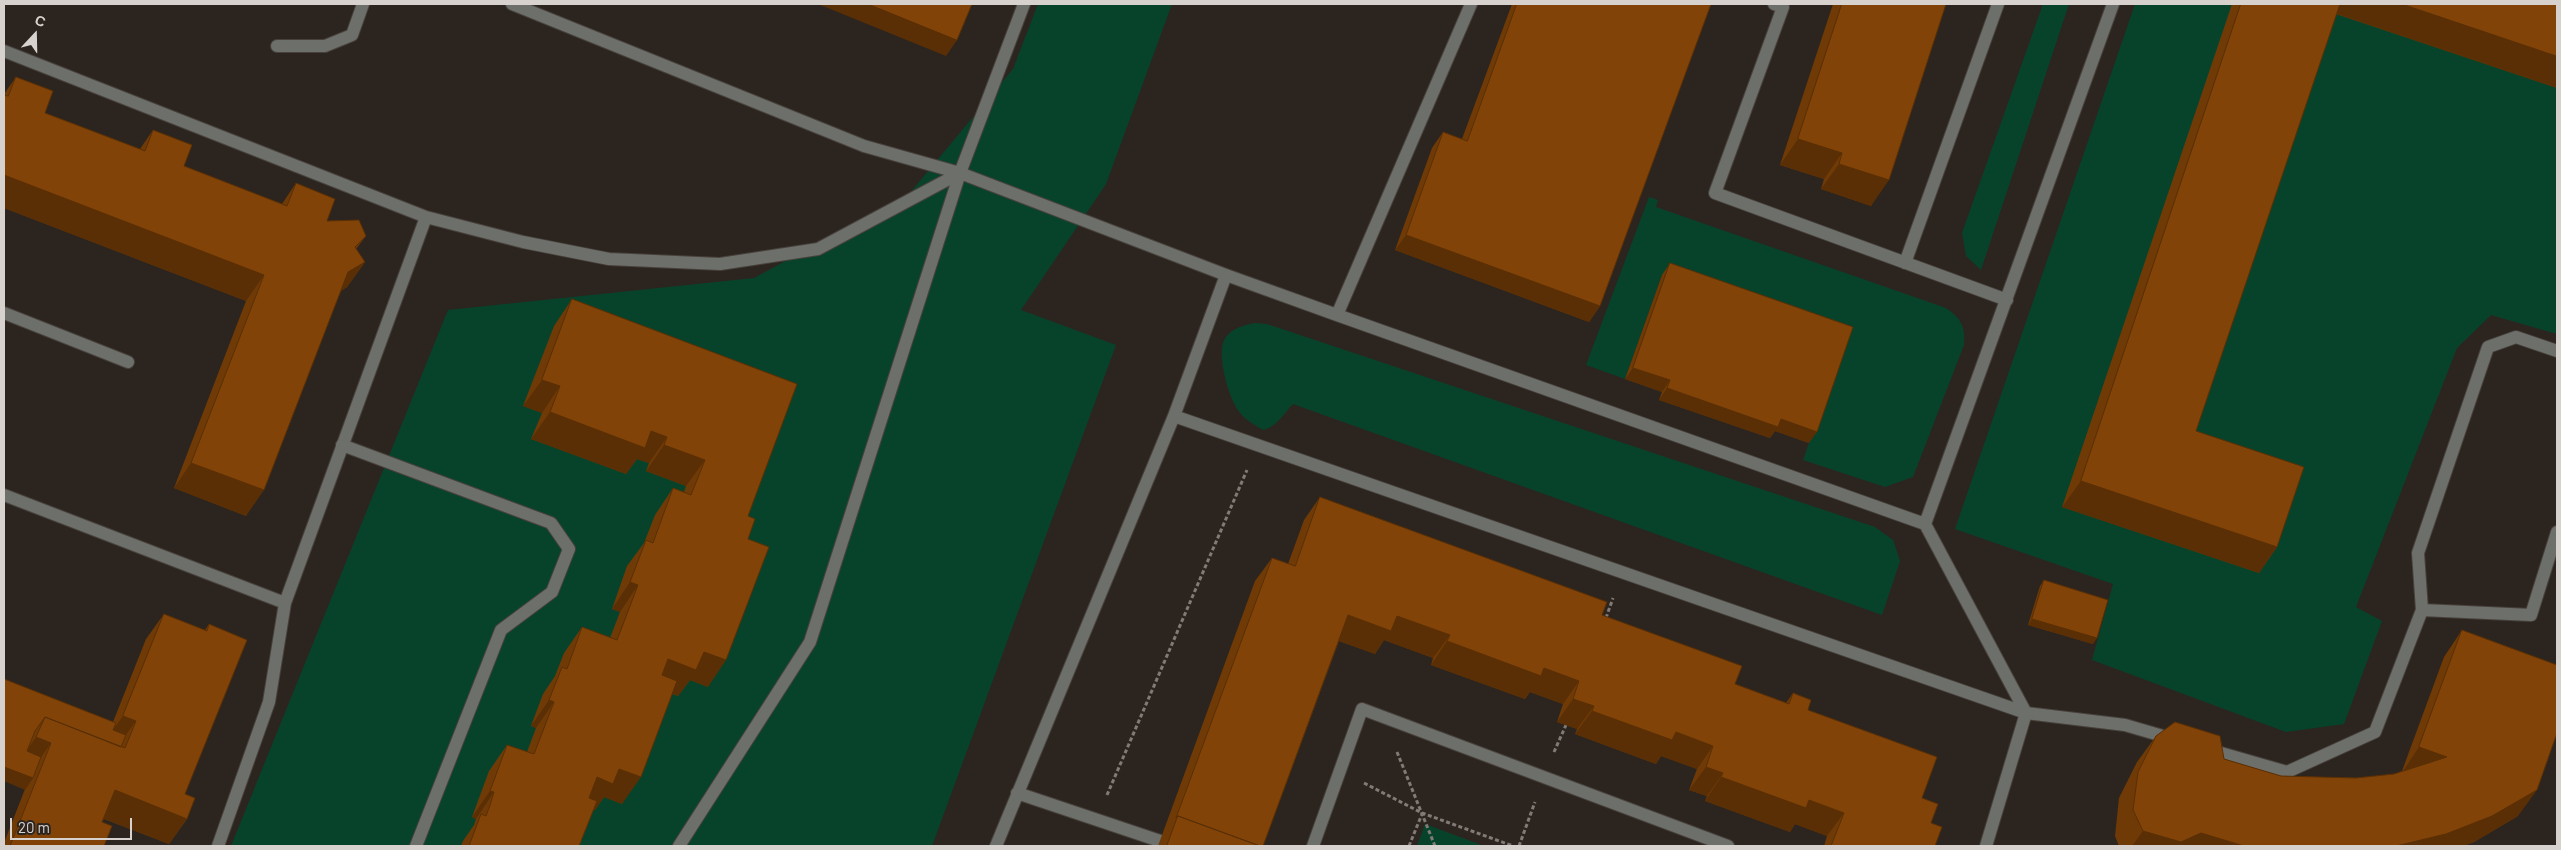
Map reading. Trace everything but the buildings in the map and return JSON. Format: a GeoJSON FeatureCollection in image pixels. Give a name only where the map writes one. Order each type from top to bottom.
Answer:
{"type":"FeatureCollection","features":[{"type":"Feature","properties":{"kind":"lane"},"geometry":{"type":"LineString","coordinates":[[277,46],[326,46],[352,34],[363,4]]}},
{"type":"Feature","properties":{"kind":"lane"},"geometry":{"type":"LineString","coordinates":[[512,4],[864,146],[960,173],[1226,275],[1925,524],[2026,713],[1986,846]]}},
{"type":"Feature","properties":{"kind":"lane"},"geometry":{"type":"LineString","coordinates":[[679,846],[810,642],[960,173],[1024,4]]}},
{"type":"Feature","properties":{"kind":"lane"},"geometry":{"type":"LineString","coordinates":[[1337,315],[1471,4]]}},
{"type":"Feature","properties":{"kind":"lane"},"geometry":{"type":"LineString","coordinates":[[1774,4],[1783,7],[1715,193],[2007,300]]}},
{"type":"Feature","properties":{"kind":"lane"},"geometry":{"type":"LineString","coordinates":[[1905,263],[1998,4]]}},
{"type":"Feature","properties":{"kind":"lane"},"geometry":{"type":"LineString","coordinates":[[1925,524],[2113,4]]}},
{"type":"Feature","properties":{"kind":"lane"},"geometry":{"type":"LineString","coordinates":[[4,51],[426,217],[523,242],[609,258],[720,264],[818,249],[960,173]]}},
{"type":"Feature","properties":{"kind":"lane"},"geometry":{"type":"LineString","coordinates":[[218,846],[269,702],[285,603],[426,217]]}},
{"type":"Feature","properties":{"kind":"lane"},"geometry":{"type":"LineString","coordinates":[[996,846],[1174,416],[1226,275]]}},
{"type":"Feature","properties":{"kind":"lane"},"geometry":{"type":"LineString","coordinates":[[4,313],[128,362]]}},
{"type":"Feature","properties":{"kind":"lane"},"geometry":{"type":"LineString","coordinates":[[1174,416],[1257,447],[2026,713],[2125,726],[2287,772],[2375,732],[2422,610],[2418,553],[2488,347],[2516,337],[2557,351]]}},
{"type":"Feature","properties":{"kind":"lane"},"geometry":{"type":"LineString","coordinates":[[342,445],[551,523],[569,549],[552,592],[500,630],[416,846]]}},
{"type":"Feature","properties":{"kind":"lane"},"geometry":{"type":"LineString","coordinates":[[4,495],[285,603]]}},
{"type":"Feature","properties":{"kind":"lane"},"geometry":{"type":"LineString","coordinates":[[2422,610],[2531,615],[2557,532]]}},
{"type":"Feature","properties":{"kind":"lane"},"geometry":{"type":"LineString","coordinates":[[1313,846],[1362,709],[1728,846]]}},
{"type":"Feature","properties":{"kind":"lane"},"geometry":{"type":"LineString","coordinates":[[1017,793],[1160,841]]}},
{"type":"Feature","properties":{"kind":"path"},"geometry":{"type":"LineString","coordinates":[[1096,820],[1257,447]]}},
{"type":"Feature","properties":{"kind":"path"},"geometry":{"type":"LineString","coordinates":[[1604,625],[1622,574]]}},
{"type":"Feature","properties":{"kind":"path"},"geometry":{"type":"LineString","coordinates":[[1382,717],[1435,846]]}},
{"type":"Feature","properties":{"kind":"path"},"geometry":{"type":"LineString","coordinates":[[1341,770],[1422,814],[1512,846]]}},
{"type":"Feature","properties":{"kind":"path"},"geometry":{"type":"LineString","coordinates":[[1519,846],[1544,778]]}},
{"type":"Feature","properties":{"kind":"path"},"geometry":{"type":"LineString","coordinates":[[1410,846],[1422,814]]}},
{"type":"Feature","properties":{"kind":"green space"},"geometry":{"type":"Polygon","coordinates":[[[1038,4],[1172,4],[1106,184],[1021,310],[1116,345],[932,846],[231,846],[448,310],[754,278],[909,194],[1013,69],[1038,4]]]}},
{"type":"Feature","properties":{"kind":"green space"},"geometry":{"type":"Polygon","coordinates":[[[2043,4],[2069,4],[1981,270],[1966,256],[1962,233],[2043,4]]]}},
{"type":"Feature","properties":{"kind":"green space"},"geometry":{"type":"Polygon","coordinates":[[[2135,4],[2557,4],[2557,334],[2491,315],[2457,348],[2356,607],[2382,621],[2344,724],[2286,732],[2092,660],[2113,584],[1955,529],[2135,4]]]}},
{"type":"Feature","properties":{"kind":"green space"},"geometry":{"type":"Polygon","coordinates":[[[1649,197],[1658,200],[1656,207],[1946,308],[1959,320],[1964,333],[1964,345],[1913,477],[1885,487],[1803,460],[1845,339],[1662,275],[1625,379],[1586,365],[1649,197]]]}},
{"type":"Feature","properties":{"kind":"green space"},"geometry":{"type":"Polygon","coordinates":[[[1255,323],[1267,324],[1875,527],[1893,540],[1900,561],[1882,615],[1293,404],[1276,423],[1263,430],[1246,419],[1232,400],[1222,359],[1225,338],[1232,331],[1255,323]]]}},
{"type":"Feature","properties":{"kind":"green space"},"geometry":{"type":"Polygon","coordinates":[[[1425,824],[1484,846],[1417,846],[1425,824]]]}}]}
